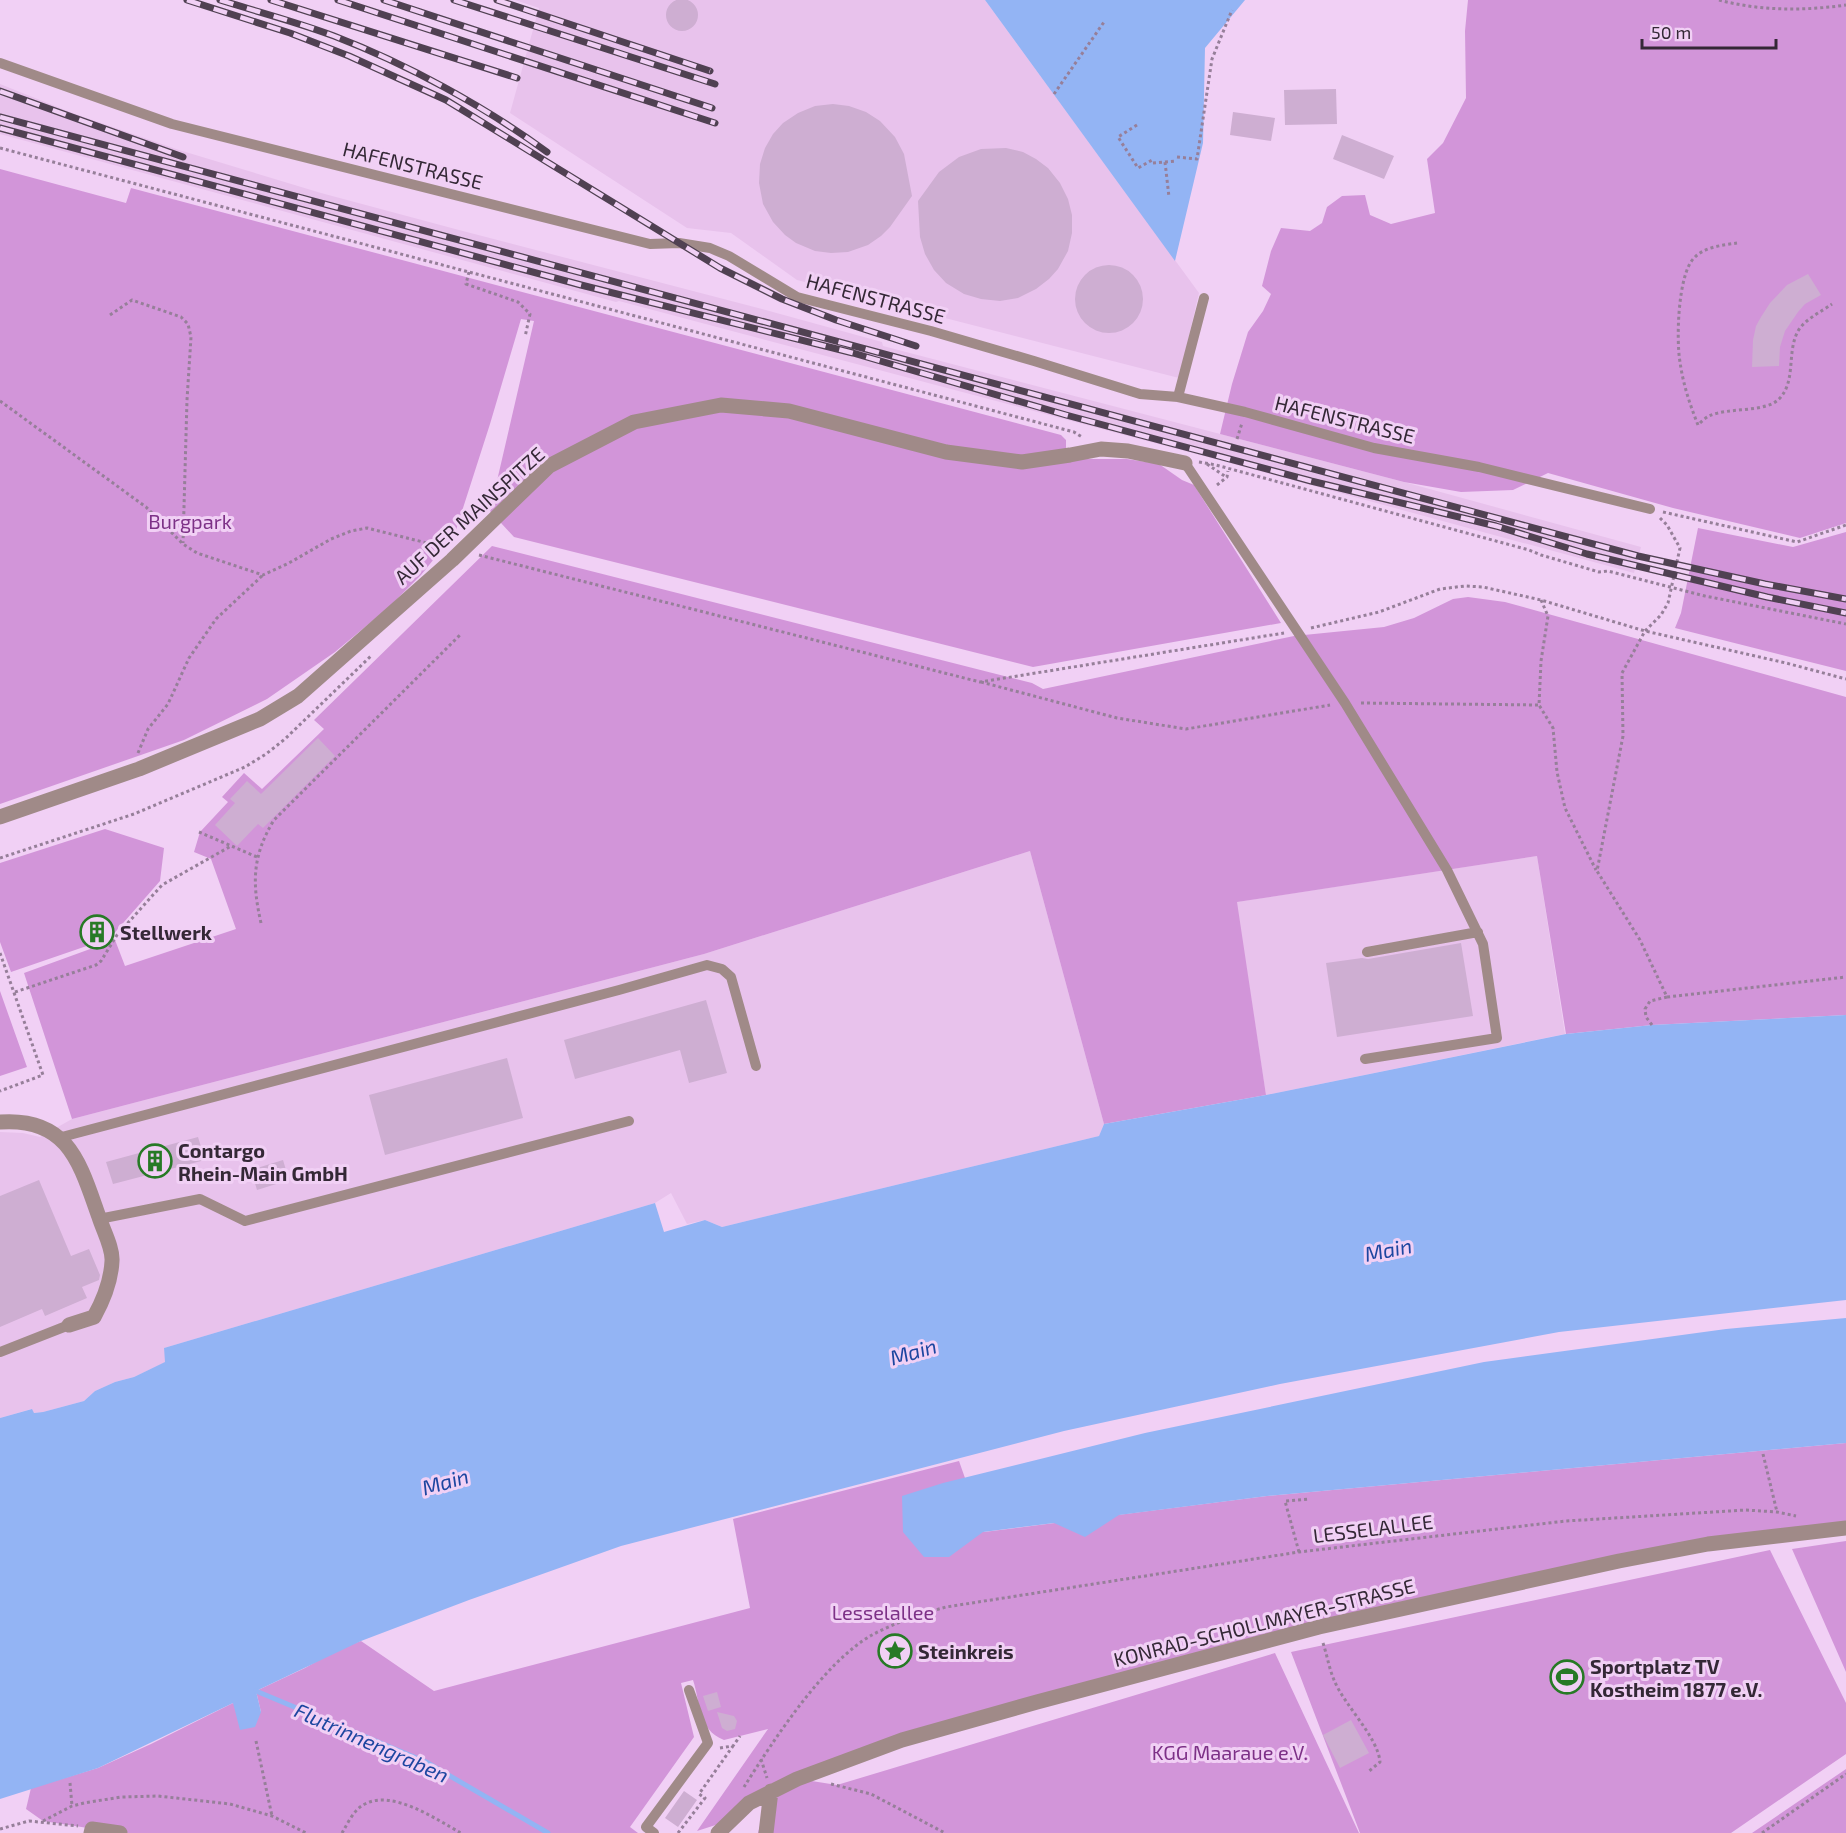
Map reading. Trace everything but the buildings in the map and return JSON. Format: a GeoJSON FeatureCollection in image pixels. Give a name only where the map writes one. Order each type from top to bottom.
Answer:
{"type":"FeatureCollection","features":[{"type":"Feature","properties":{"kind":"street","name":"AUF DER MAINSPITZE"},"geometry":{"type":"LineString","coordinates":[[0,817],[139,769],[260,719],[298,696],[460,552],[549,466],[634,422],[721,405],[789,411],[946,452],[1022,462],[1101,448],[1185,463]]}},
{"type":"Feature","properties":{"kind":"street"},"geometry":{"type":"LineString","coordinates":[[0,1122],[31,1124],[53,1133],[72,1150],[81,1167],[113,1258],[108,1289],[94,1317],[69,1325]]}},
{"type":"Feature","properties":{"kind":"street","name":"KONRAD-SCHOLLMAYER-STRASSE"},"geometry":{"type":"LineString","coordinates":[[718,1833],[749,1803],[771,1791],[902,1740],[1319,1627],[1608,1563],[1708,1544],[1846,1528]]}},
{"type":"Feature","properties":{"kind":"street"},"geometry":{"type":"LineString","coordinates":[[766,1833],[771,1791]]}},
{"type":"Feature","properties":{"kind":"street"},"geometry":{"type":"LineString","coordinates":[[92,1831],[120,1833]]}},
{"type":"Feature","properties":{"kind":"lane","name":"HAFENSTRASSE"},"geometry":{"type":"LineString","coordinates":[[0,63],[172,124],[650,244],[679,243],[710,248],[729,256],[796,297],[976,344],[1140,394],[1178,397],[1245,412],[1374,448],[1479,467],[1650,509]]}},
{"type":"Feature","properties":{"kind":"lane"},"geometry":{"type":"LineString","coordinates":[[1178,397],[1204,298]]}},
{"type":"Feature","properties":{"kind":"lane"},"geometry":{"type":"LineString","coordinates":[[1185,463],[1345,703],[1447,870],[1483,944],[1497,1038],[1365,1059]]}},
{"type":"Feature","properties":{"kind":"lane"},"geometry":{"type":"LineString","coordinates":[[1367,952],[1478,933]]}},
{"type":"Feature","properties":{"kind":"lane"},"geometry":{"type":"LineString","coordinates":[[58,1138],[707,965],[722,969],[731,977],[756,1066]]}},
{"type":"Feature","properties":{"kind":"lane"},"geometry":{"type":"LineString","coordinates":[[99,1219],[200,1199],[245,1221],[629,1121]]}},
{"type":"Feature","properties":{"kind":"lane"},"geometry":{"type":"LineString","coordinates":[[0,1352],[69,1325]]}},
{"type":"Feature","properties":{"kind":"lane"},"geometry":{"type":"LineString","coordinates":[[654,1833],[646,1827],[708,1743],[689,1690]]}},
{"type":"Feature","properties":{"kind":"path"},"geometry":{"type":"LineString","coordinates":[[1719,0],[1736,4],[1811,10],[1846,5]]}},
{"type":"Feature","properties":{"kind":"path"},"geometry":{"type":"LineString","coordinates":[[1152,164],[1176,159],[1197,159],[1212,59],[1232,9]]}},
{"type":"Feature","properties":{"kind":"path"},"geometry":{"type":"LineString","coordinates":[[1054,94],[1104,22]]}},
{"type":"Feature","properties":{"kind":"path"},"geometry":{"type":"LineString","coordinates":[[1137,125],[1118,137],[1137,168],[1154,159]]}},
{"type":"Feature","properties":{"kind":"path"},"geometry":{"type":"LineString","coordinates":[[0,148],[1074,432],[1101,448]]}},
{"type":"Feature","properties":{"kind":"path"},"geometry":{"type":"LineString","coordinates":[[1165,162],[1169,196]]}},
{"type":"Feature","properties":{"kind":"path"},"geometry":{"type":"LineString","coordinates":[[1737,243],[1715,247],[1695,256],[1687,268],[1680,295],[1679,360],[1689,403],[1698,425],[1708,416],[1772,404],[1781,397],[1788,383],[1792,349],[1798,331],[1832,304]]}},
{"type":"Feature","properties":{"kind":"path"},"geometry":{"type":"LineString","coordinates":[[469,272],[466,284],[518,302],[530,314],[525,337]]}},
{"type":"Feature","properties":{"kind":"path"},"geometry":{"type":"LineString","coordinates":[[110,315],[132,300],[181,317],[188,324],[191,337],[186,411],[183,544]]}},
{"type":"Feature","properties":{"kind":"path"},"geometry":{"type":"LineString","coordinates":[[0,401],[146,507],[183,544],[197,553],[262,575]]}},
{"type":"Feature","properties":{"kind":"path"},"geometry":{"type":"LineString","coordinates":[[1185,463],[1203,462],[1529,549],[1541,555],[1599,572],[1608,571],[1705,596],[1846,624]]}},
{"type":"Feature","properties":{"kind":"path"},"geometry":{"type":"LineString","coordinates":[[1203,462],[1227,477],[1228,471]]}},
{"type":"Feature","properties":{"kind":"path"},"geometry":{"type":"LineString","coordinates":[[1650,509],[1797,542],[1846,525]]}},
{"type":"Feature","properties":{"kind":"path"},"geometry":{"type":"LineString","coordinates":[[1597,871],[1623,736],[1622,673],[1645,631],[1661,615],[1668,603],[1680,548],[1667,525],[1650,509]]}},
{"type":"Feature","properties":{"kind":"path"},"geometry":{"type":"LineString","coordinates":[[139,769],[138,752],[141,742],[148,729],[168,704],[189,658],[216,619],[262,575],[289,564],[331,539],[351,531],[367,528],[1117,718],[1185,729],[1345,703],[1539,705]]}},
{"type":"Feature","properties":{"kind":"path"},"geometry":{"type":"LineString","coordinates":[[980,682],[1296,632],[1379,612],[1440,589],[1465,586],[1483,587],[1541,600],[1645,631],[1846,679]]}},
{"type":"Feature","properties":{"kind":"path"},"geometry":{"type":"LineString","coordinates":[[1541,600],[1548,616],[1541,661],[1539,705],[1553,728],[1557,772],[1565,808],[1597,871],[1640,940],[1667,997]]}},
{"type":"Feature","properties":{"kind":"path"},"geometry":{"type":"LineString","coordinates":[[261,923],[255,894],[257,857],[263,838],[274,820],[459,635]]}},
{"type":"Feature","properties":{"kind":"path"},"geometry":{"type":"LineString","coordinates":[[0,858],[149,807]]}},
{"type":"Feature","properties":{"kind":"path"},"geometry":{"type":"LineString","coordinates":[[200,832],[257,857]]}},
{"type":"Feature","properties":{"kind":"path"},"geometry":{"type":"LineString","coordinates":[[15,992],[96,965],[101,961],[117,935],[162,885],[231,846]]}},
{"type":"Feature","properties":{"kind":"path"},"geometry":{"type":"LineString","coordinates":[[0,953],[43,1075],[0,1091]]}},
{"type":"Feature","properties":{"kind":"path"},"geometry":{"type":"LineString","coordinates":[[1652,1025],[1645,1009],[1650,1001],[1667,997],[1846,976]]}},
{"type":"Feature","properties":{"kind":"path"},"geometry":{"type":"LineString","coordinates":[[1763,1454],[1777,1512]]}},
{"type":"Feature","properties":{"kind":"path"},"geometry":{"type":"LineString","coordinates":[[1299,1552],[1285,1501],[1309,1499]]}},
{"type":"Feature","properties":{"kind":"path","name":"LESSELALLEE"},"geometry":{"type":"LineString","coordinates":[[762,1759],[813,1689],[849,1652],[871,1636],[945,1607],[1299,1552],[1566,1521],[1746,1510],[1797,1516]]}},
{"type":"Feature","properties":{"kind":"path"},"geometry":{"type":"LineString","coordinates":[[1319,1627],[1334,1679],[1349,1707],[1379,1752],[1380,1762],[1368,1772]]}},
{"type":"Feature","properties":{"kind":"path"},"geometry":{"type":"LineString","coordinates":[[678,1833],[705,1798],[699,1794],[740,1736]]}},
{"type":"Feature","properties":{"kind":"path"},"geometry":{"type":"LineString","coordinates":[[256,1741],[272,1816]]}},
{"type":"Feature","properties":{"kind":"path"},"geometry":{"type":"LineString","coordinates":[[708,1743],[722,1749],[733,1746]]}},
{"type":"Feature","properties":{"kind":"path"},"geometry":{"type":"LineString","coordinates":[[1762,1833],[1846,1774]]}},
{"type":"Feature","properties":{"kind":"path"},"geometry":{"type":"LineString","coordinates":[[70,1783],[72,1806]]}},
{"type":"Feature","properties":{"kind":"path"},"geometry":{"type":"LineString","coordinates":[[827,1783],[871,1794],[945,1833]]}},
{"type":"Feature","properties":{"kind":"path"},"geometry":{"type":"LineString","coordinates":[[43,1821],[72,1806],[121,1797],[158,1796],[230,1804],[272,1816],[306,1833]]}},
{"type":"Feature","properties":{"kind":"path"},"geometry":{"type":"LineString","coordinates":[[342,1833],[356,1810],[366,1803],[392,1800],[461,1833]]}},
{"type":"Feature","properties":{"kind":"path"},"geometry":{"type":"LineString","coordinates":[[0,1829],[29,1821],[43,1821],[92,1831]]}},
{"type":"Feature","properties":{"kind":"shaded area"},"geometry":{"type":"Polygon","coordinates":[[[515,0],[985,0],[1199,293],[1179,378],[797,280],[731,233],[687,228],[510,113],[539,8],[515,0]]]}},
{"type":"Feature","properties":{"kind":"shaded area"},"geometry":{"type":"Polygon","coordinates":[[[0,84],[75,114],[179,150],[321,193],[762,309],[882,342],[883,346],[1404,482],[1641,547],[1634,573],[1211,458],[616,302],[0,134],[0,84]]]}},
{"type":"Feature","properties":{"kind":"shaded area"},"geometry":{"type":"Polygon","coordinates":[[[1030,851],[1104,1124],[1099,1136],[722,1227],[705,1220],[687,1224],[671,1193],[655,1203],[164,1348],[166,1362],[95,1391],[84,1401],[43,1412],[33,1413],[31,1409],[0,1418],[0,1132],[23,1133],[40,1137],[72,1119],[704,954],[1030,851]]]}},
{"type":"Feature","properties":{"kind":"shaded area"},"geometry":{"type":"Polygon","coordinates":[[[1537,856],[1565,1034],[1266,1095],[1236,902],[1537,856]]]}},
{"type":"Feature","properties":{"kind":"green space"},"geometry":{"type":"Polygon","coordinates":[[[1468,0],[1846,0],[1846,523],[1800,538],[1673,508],[1548,473],[1513,490],[1461,492],[1404,482],[1220,434],[1248,332],[1263,311],[1271,294],[1262,286],[1271,251],[1281,228],[1310,231],[1322,223],[1327,207],[1342,196],[1365,195],[1370,215],[1391,224],[1435,213],[1427,159],[1443,143],[1466,98],[1465,31],[1468,0]]]}},
{"type":"Feature","properties":{"kind":"green space","name":"Burgpark"},"geometry":{"type":"Polygon","coordinates":[[[0,169],[126,203],[131,188],[1061,435],[1066,440],[1066,449],[1076,459],[1127,459],[1159,464],[1182,480],[1194,485],[1281,623],[1033,667],[514,537],[490,511],[534,321],[521,319],[455,533],[421,575],[389,607],[335,652],[267,699],[184,740],[0,804],[0,169]]]}},
{"type":"Feature","properties":{"kind":"green space"},"geometry":{"type":"Polygon","coordinates":[[[1698,528],[1793,547],[1846,532],[1846,671],[1675,628],[1681,613],[1698,528]]]}},
{"type":"Feature","properties":{"kind":"green space"},"geometry":{"type":"Polygon","coordinates":[[[492,546],[1032,683],[1043,689],[1294,636],[1384,627],[1414,618],[1453,599],[1468,597],[1505,602],[1846,697],[1846,1015],[1652,1025],[1566,1034],[1537,856],[1237,902],[1266,1095],[1104,1124],[1030,851],[704,954],[72,1119],[24,973],[115,940],[125,966],[236,929],[211,859],[194,852],[200,832],[228,802],[222,797],[244,773],[262,789],[324,729],[314,720],[492,546]]]}},
{"type":"Feature","properties":{"kind":"green space"},"geometry":{"type":"Polygon","coordinates":[[[105,829],[164,848],[160,881],[110,938],[11,972],[0,942],[0,863],[105,829]]]}},
{"type":"Feature","properties":{"kind":"green space"},"geometry":{"type":"Polygon","coordinates":[[[0,991],[27,1067],[0,1076],[0,991]]]}},
{"type":"Feature","properties":{"kind":"green space"},"geometry":{"type":"Polygon","coordinates":[[[1846,1443],[1846,1528],[1619,1561],[1037,1702],[799,1779],[837,1785],[1275,1653],[1359,1833],[758,1833],[770,1793],[728,1821],[697,1831],[768,1729],[724,1740],[715,1735],[704,1723],[693,1680],[681,1683],[694,1737],[630,1827],[638,1833],[120,1833],[43,1821],[26,1809],[31,1788],[98,1768],[233,1703],[261,1712],[256,1691],[305,1668],[340,1648],[361,1641],[434,1691],[750,1608],[733,1519],[959,1461],[984,1532],[1267,1496],[1846,1443]]]}},
{"type":"Feature","properties":{"kind":"green space"},"geometry":{"type":"Polygon","coordinates":[[[1846,1541],[1846,1672],[1792,1549],[1846,1541]]]}},
{"type":"Feature","properties":{"kind":"green space","name":"Sportplatz TV Kostheim 1877 e.V."},"geometry":{"type":"Polygon","coordinates":[[[1770,1550],[1846,1703],[1846,1754],[1731,1833],[1360,1833],[1291,1652],[1770,1550]]]}},
{"type":"Feature","properties":{"kind":"green space"},"geometry":{"type":"Polygon","coordinates":[[[1846,1769],[1846,1833],[1752,1833],[1846,1769]]]}},
{"type":"Feature","properties":{"kind":"water"},"geometry":{"type":"Polygon","coordinates":[[[985,0],[1245,0],[1205,48],[1203,143],[1175,261],[985,0]]]}},
{"type":"Feature","properties":{"kind":"water","name":"Main"},"geometry":{"type":"Polygon","coordinates":[[[1846,1015],[1846,1300],[1559,1332],[1280,1384],[1064,1431],[621,1546],[361,1641],[256,1691],[261,1712],[255,1727],[240,1730],[233,1703],[98,1768],[0,1799],[0,1418],[32,1409],[34,1413],[43,1412],[84,1401],[95,1391],[134,1377],[165,1362],[164,1348],[655,1203],[664,1232],[705,1220],[722,1227],[1099,1136],[1104,1124],[1266,1095],[1566,1034],[1652,1025],[1846,1015]]]}},
{"type":"Feature","properties":{"kind":"water"},"geometry":{"type":"Polygon","coordinates":[[[1846,1318],[1846,1443],[1267,1496],[1119,1515],[1085,1537],[1054,1523],[983,1532],[949,1557],[924,1557],[903,1532],[902,1496],[943,1483],[1145,1433],[1484,1362],[1726,1329],[1846,1318]]]}},
{"type":"Feature","properties":{"kind":"waterway","name":"Flutrinnengraben"},"geometry":{"type":"LineString","coordinates":[[256,1691],[426,1762],[548,1833]]}},
{"type":"Feature","properties":{"kind":"railway"},"geometry":{"type":"LineString","coordinates":[[187,0],[290,33],[349,56],[446,100],[720,268],[782,299],[836,320],[916,346]]}},
{"type":"Feature","properties":{"kind":"railway"},"geometry":{"type":"LineString","coordinates":[[220,0],[320,31],[389,59],[471,102],[547,152]]}},
{"type":"Feature","properties":{"kind":"railway"},"geometry":{"type":"LineString","coordinates":[[271,0],[517,78]]}},
{"type":"Feature","properties":{"kind":"railway"},"geometry":{"type":"LineString","coordinates":[[338,0],[715,123]]}},
{"type":"Feature","properties":{"kind":"railway"},"geometry":{"type":"LineString","coordinates":[[384,0],[712,108]]}},
{"type":"Feature","properties":{"kind":"railway"},"geometry":{"type":"LineString","coordinates":[[454,0],[715,84]]}},
{"type":"Feature","properties":{"kind":"railway"},"geometry":{"type":"LineString","coordinates":[[497,0],[710,71]]}},
{"type":"Feature","properties":{"kind":"railway"},"geometry":{"type":"LineString","coordinates":[[0,91],[183,157]]}},
{"type":"Feature","properties":{"kind":"railway"},"geometry":{"type":"LineString","coordinates":[[0,117],[1638,556],[1846,599]]}},
{"type":"Feature","properties":{"kind":"railway"},"geometry":{"type":"LineString","coordinates":[[0,128],[581,285],[853,353],[1066,415],[1311,481],[1496,526],[1587,554],[1767,597],[1846,613]]}},
{"type":"Feature","properties":{"kind":"place","name":"Stellwerk"},"geometry":{"type":"Point","coordinates":[97,932]}},
{"type":"Feature","properties":{"kind":"place","name":"Contargo Rhein-Main GmbH"},"geometry":{"type":"Point","coordinates":[155,1161]}},
{"type":"Feature","properties":{"kind":"place","name":"Steinkreis"},"geometry":{"type":"Point","coordinates":[895,1651]}},
{"type":"Feature","properties":{"kind":"place","name":"Sportplatz TV Kostheim 1877 e.V."},"geometry":{"type":"Point","coordinates":[1567,1677]}},
{"type":"Feature","properties":{"kind":"park label","name":"Lesselallee"},"geometry":{"type":"Point","coordinates":[883,1612]}},
{"type":"Feature","properties":{"kind":"park label","name":"KGG Maaraue e.V."},"geometry":{"type":"Point","coordinates":[1230,1752]}}]}
